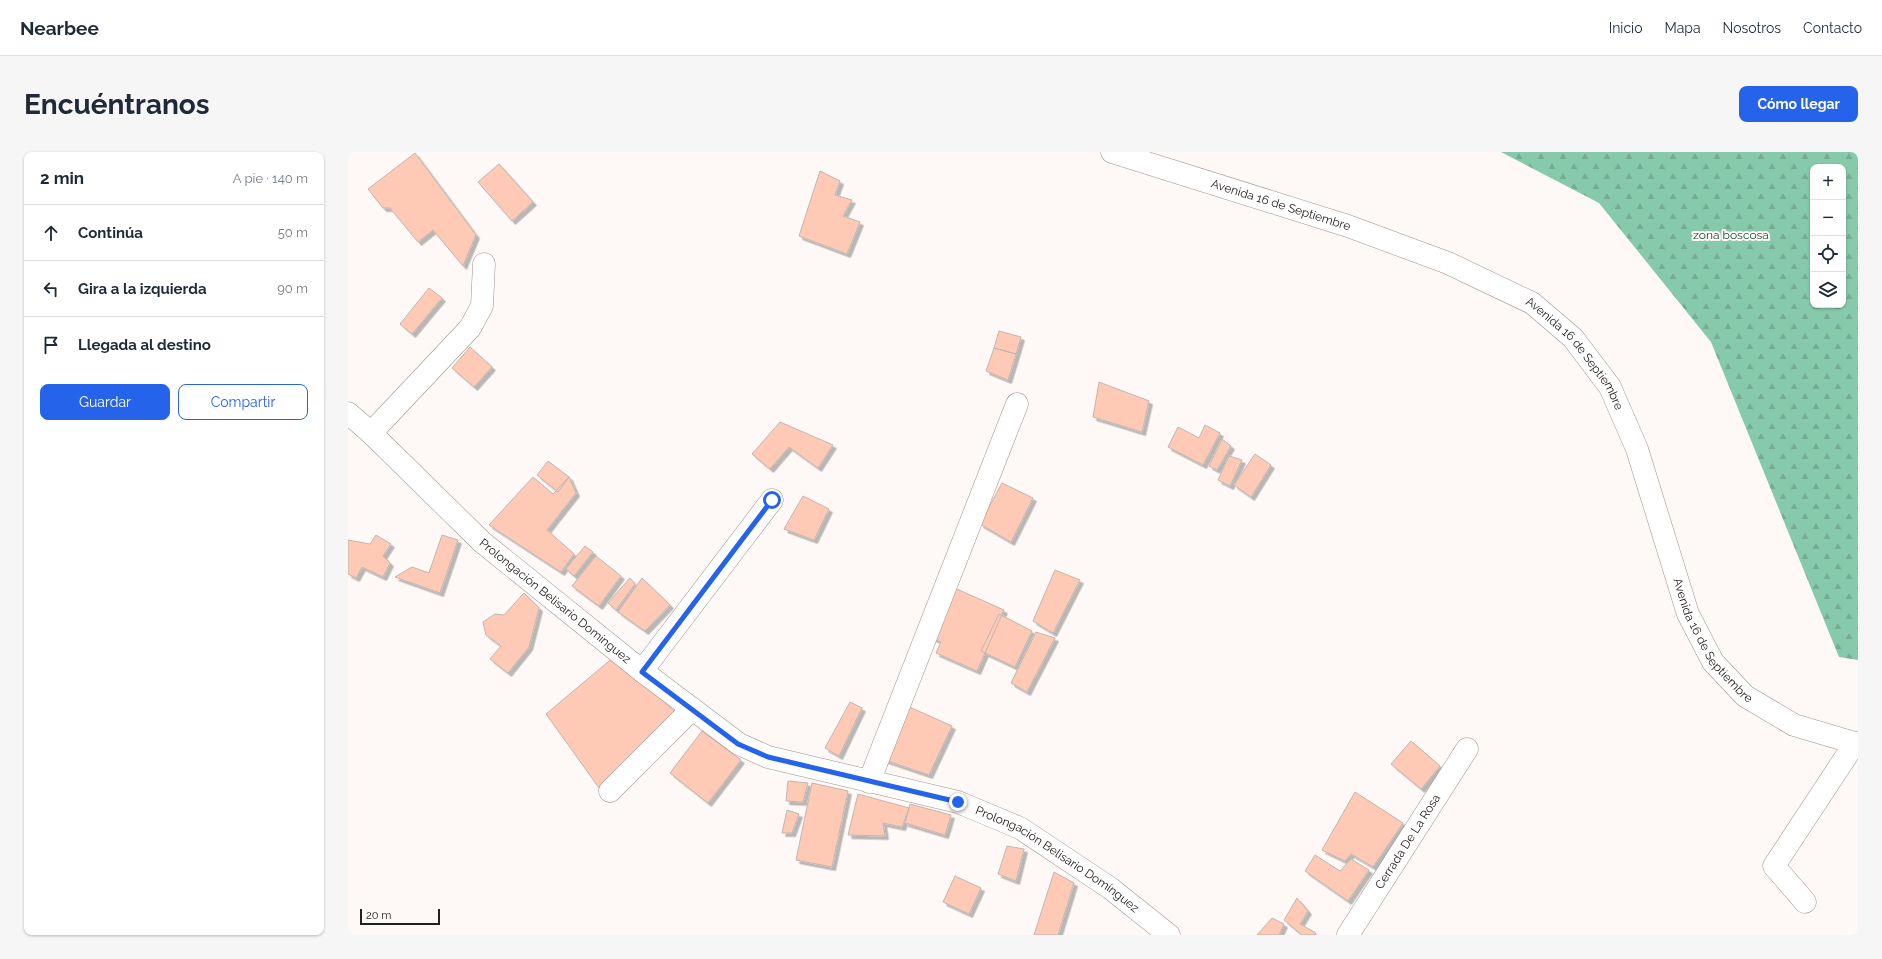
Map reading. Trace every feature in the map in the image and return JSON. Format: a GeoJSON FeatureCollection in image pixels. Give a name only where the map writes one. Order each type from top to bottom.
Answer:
{"type":"FeatureCollection","features":[{"type":"Feature","properties":{"kind":"street","name":"Avenida 16 de Septiembre"},"geometry":{"type":"LineString","coordinates":[[1112,152],[1348,226],[1448,263],[1532,303],[1573,338],[1610,387],[1637,449],[1688,614],[1713,662],[1745,696],[1794,725],[1857,744]]}},
{"type":"Feature","properties":{"kind":"street"},"geometry":{"type":"LineString","coordinates":[[371,433],[470,328],[482,306],[484,264]]}},
{"type":"Feature","properties":{"kind":"street"},"geometry":{"type":"LineString","coordinates":[[869,782],[1017,404]]}},
{"type":"Feature","properties":{"kind":"street","name":"Prolongación Belisario Domínguez"},"geometry":{"type":"LineString","coordinates":[[348,413],[371,433],[482,542],[642,672],[738,744],[768,757],[958,802],[1020,828],[1110,888],[1169,935]]}},
{"type":"Feature","properties":{"kind":"street"},"geometry":{"type":"LineString","coordinates":[[642,672],[772,500]]}},
{"type":"Feature","properties":{"kind":"street"},"geometry":{"type":"LineString","coordinates":[[610,791],[692,709]]}},
{"type":"Feature","properties":{"kind":"street"},"geometry":{"type":"LineString","coordinates":[[1805,902],[1774,866],[1857,744]]}},
{"type":"Feature","properties":{"kind":"street","name":"Cerrada De La Rosa"},"geometry":{"type":"LineString","coordinates":[[1348,935],[1467,749]]}},
{"type":"Feature","properties":{"kind":"green space","name":"zona boscosa"},"geometry":{"type":"Polygon","coordinates":[[[1501,152],[1858,152],[1858,660],[1839,657],[1711,342],[1599,203],[1501,152]]]}},
{"type":"Feature","properties":{"kind":"building"},"geometry":{"type":"Polygon","coordinates":[[[415,153],[476,235],[463,266],[433,230],[418,242],[390,208],[383,208],[368,189],[415,153]]]}},
{"type":"Feature","properties":{"kind":"building"},"geometry":{"type":"Polygon","coordinates":[[[499,164],[533,202],[512,221],[478,182],[499,164]]]}},
{"type":"Feature","properties":{"kind":"building"},"geometry":{"type":"Polygon","coordinates":[[[820,171],[840,181],[835,195],[852,200],[843,216],[860,222],[847,254],[799,236],[820,171]]]}},
{"type":"Feature","properties":{"kind":"building"},"geometry":{"type":"Polygon","coordinates":[[[429,288],[442,298],[412,334],[400,324],[429,288]]]}},
{"type":"Feature","properties":{"kind":"building"},"geometry":{"type":"Polygon","coordinates":[[[999,331],[1021,337],[1016,354],[994,348],[999,331]]]}},
{"type":"Feature","properties":{"kind":"building"},"geometry":{"type":"Polygon","coordinates":[[[470,347],[492,367],[474,387],[452,368],[470,347]]]}},
{"type":"Feature","properties":{"kind":"building"},"geometry":{"type":"Polygon","coordinates":[[[994,348],[1016,354],[1008,380],[986,371],[994,348]]]}},
{"type":"Feature","properties":{"kind":"building"},"geometry":{"type":"Polygon","coordinates":[[[1099,382],[1149,401],[1142,432],[1093,417],[1099,382]]]}},
{"type":"Feature","properties":{"kind":"building"},"geometry":{"type":"Polygon","coordinates":[[[780,422],[833,445],[818,468],[789,447],[770,469],[752,454],[780,422]]]}},
{"type":"Feature","properties":{"kind":"building"},"geometry":{"type":"Polygon","coordinates":[[[1205,425],[1220,433],[1203,465],[1168,447],[1178,427],[1199,438],[1205,425]]]}},
{"type":"Feature","properties":{"kind":"building"},"geometry":{"type":"Polygon","coordinates":[[[1222,439],[1231,446],[1217,470],[1209,466],[1222,439]]]}},
{"type":"Feature","properties":{"kind":"building"},"geometry":{"type":"Polygon","coordinates":[[[1255,454],[1271,465],[1251,497],[1234,485],[1255,454]]]}},
{"type":"Feature","properties":{"kind":"building"},"geometry":{"type":"Polygon","coordinates":[[[1229,456],[1242,460],[1230,486],[1218,480],[1229,456]]]}},
{"type":"Feature","properties":{"kind":"building"},"geometry":{"type":"Polygon","coordinates":[[[548,461],[569,477],[558,492],[537,475],[548,461]]]}},
{"type":"Feature","properties":{"kind":"building"},"geometry":{"type":"Polygon","coordinates":[[[533,477],[553,494],[569,477],[576,493],[547,530],[574,554],[561,572],[489,525],[533,477]]]}},
{"type":"Feature","properties":{"kind":"building"},"geometry":{"type":"Polygon","coordinates":[[[1002,483],[1033,498],[1011,542],[980,524],[1002,483]]]}},
{"type":"Feature","properties":{"kind":"building"},"geometry":{"type":"Polygon","coordinates":[[[803,496],[829,509],[814,540],[784,529],[803,496]]]}},
{"type":"Feature","properties":{"kind":"building"},"geometry":{"type":"Polygon","coordinates":[[[376,535],[391,544],[383,556],[390,563],[383,577],[362,567],[356,578],[348,574],[348,540],[370,544],[376,535]]]}},
{"type":"Feature","properties":{"kind":"building"},"geometry":{"type":"Polygon","coordinates":[[[442,535],[458,540],[440,593],[395,577],[412,567],[429,573],[442,535]]]}},
{"type":"Feature","properties":{"kind":"building"},"geometry":{"type":"Polygon","coordinates":[[[585,546],[593,552],[574,576],[566,569],[585,546]]]}},
{"type":"Feature","properties":{"kind":"building"},"geometry":{"type":"Polygon","coordinates":[[[596,556],[621,576],[599,606],[572,586],[596,556]]]}},
{"type":"Feature","properties":{"kind":"building"},"geometry":{"type":"Polygon","coordinates":[[[1055,570],[1080,580],[1053,633],[1033,621],[1055,570]]]}},
{"type":"Feature","properties":{"kind":"building"},"geometry":{"type":"Polygon","coordinates":[[[630,578],[635,584],[616,610],[608,603],[630,578]]]}},
{"type":"Feature","properties":{"kind":"building"},"geometry":{"type":"Polygon","coordinates":[[[642,578],[670,605],[645,631],[618,612],[642,578]]]}},
{"type":"Feature","properties":{"kind":"building"},"geometry":{"type":"Polygon","coordinates":[[[950,586],[1004,610],[977,671],[936,653],[941,642],[928,636],[950,586]]]}},
{"type":"Feature","properties":{"kind":"building"},"geometry":{"type":"Polygon","coordinates":[[[524,593],[539,608],[529,647],[508,673],[490,659],[501,646],[486,635],[483,622],[495,614],[504,615],[524,593]]]}},
{"type":"Feature","properties":{"kind":"building"},"geometry":{"type":"Polygon","coordinates":[[[999,614],[1032,631],[1015,667],[981,651],[999,614]]]}},
{"type":"Feature","properties":{"kind":"building"},"geometry":{"type":"Polygon","coordinates":[[[1036,632],[1055,638],[1027,692],[1011,683],[1036,632]]]}},
{"type":"Feature","properties":{"kind":"building"},"geometry":{"type":"Polygon","coordinates":[[[615,656],[675,712],[607,799],[546,714],[615,656]]]}},
{"type":"Feature","properties":{"kind":"building"},"geometry":{"type":"Polygon","coordinates":[[[850,702],[862,708],[839,756],[825,748],[850,702]]]}},
{"type":"Feature","properties":{"kind":"building"},"geometry":{"type":"Polygon","coordinates":[[[905,705],[952,726],[929,775],[882,759],[905,705]]]}},
{"type":"Feature","properties":{"kind":"building"},"geometry":{"type":"Polygon","coordinates":[[[702,731],[741,760],[708,803],[670,773],[702,731]]]}},
{"type":"Feature","properties":{"kind":"building"},"geometry":{"type":"Polygon","coordinates":[[[1411,741],[1440,766],[1421,789],[1391,764],[1411,741]]]}},
{"type":"Feature","properties":{"kind":"building"},"geometry":{"type":"Polygon","coordinates":[[[788,781],[808,783],[803,802],[786,801],[788,781]]]}},
{"type":"Feature","properties":{"kind":"building"},"geometry":{"type":"Polygon","coordinates":[[[812,783],[848,791],[832,867],[796,860],[812,783]]]}},
{"type":"Feature","properties":{"kind":"building"},"geometry":{"type":"Polygon","coordinates":[[[1355,792],[1403,823],[1373,867],[1351,854],[1345,861],[1322,850],[1355,792]]]}},
{"type":"Feature","properties":{"kind":"building"},"geometry":{"type":"Polygon","coordinates":[[[858,794],[909,808],[902,827],[883,823],[885,836],[848,835],[858,794]]]}},
{"type":"Feature","properties":{"kind":"building"},"geometry":{"type":"Polygon","coordinates":[[[910,804],[951,815],[945,835],[905,823],[910,804]]]}},
{"type":"Feature","properties":{"kind":"building"},"geometry":{"type":"Polygon","coordinates":[[[787,810],[799,814],[792,833],[782,833],[787,810]]]}},
{"type":"Feature","properties":{"kind":"building"},"geometry":{"type":"Polygon","coordinates":[[[1007,846],[1024,849],[1016,881],[998,874],[1007,846]]]}},
{"type":"Feature","properties":{"kind":"building"},"geometry":{"type":"Polygon","coordinates":[[[1315,855],[1340,871],[1351,859],[1369,870],[1348,901],[1305,871],[1315,855]]]}},
{"type":"Feature","properties":{"kind":"building"},"geometry":{"type":"Polygon","coordinates":[[[1054,872],[1074,883],[1058,935],[1034,935],[1054,872]]]}},
{"type":"Feature","properties":{"kind":"building"},"geometry":{"type":"Polygon","coordinates":[[[955,876],[981,888],[969,914],[943,902],[955,876]]]}},
{"type":"Feature","properties":{"kind":"building"},"geometry":{"type":"Polygon","coordinates":[[[1297,898],[1308,911],[1300,924],[1316,933],[1314,935],[1302,935],[1284,920],[1297,898]]]}},
{"type":"Feature","properties":{"kind":"building"},"geometry":{"type":"Polygon","coordinates":[[[1272,918],[1284,924],[1279,935],[1257,935],[1272,918]]]}},
{"type":"Feature","properties":{"kind":"route"},"geometry":{"type":"LineString","coordinates":[[772,500],[642,672],[738,744],[768,757],[958,802]]}}]}
